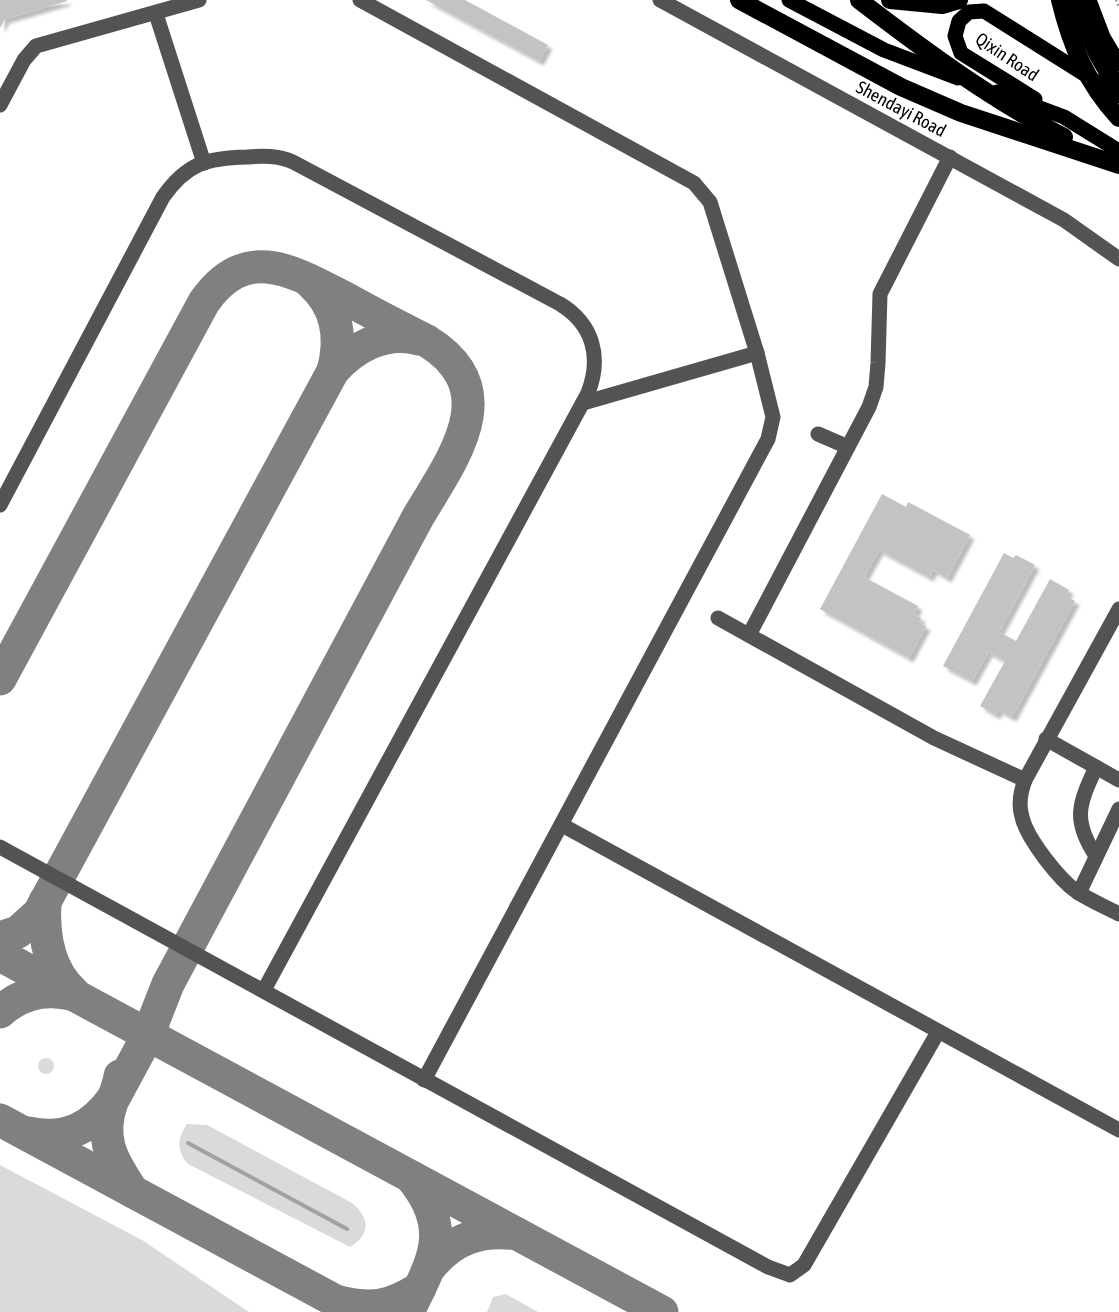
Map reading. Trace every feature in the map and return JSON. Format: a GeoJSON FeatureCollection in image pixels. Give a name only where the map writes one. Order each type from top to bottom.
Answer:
{"type":"FeatureCollection","features":[{"type":"Feature","properties":{"kind":"highway"},"geometry":{"type":"LineString","coordinates":[[739,0],[911,91],[961,113],[1119,165]]}},
{"type":"Feature","properties":{"kind":"highway"},"geometry":{"type":"LineString","coordinates":[[859,0],[1024,117],[1119,165]]}},
{"type":"Feature","properties":{"kind":"highway"},"geometry":{"type":"LineString","coordinates":[[890,0],[942,4],[959,0]]}},
{"type":"Feature","properties":{"kind":"highway"},"geometry":{"type":"LineString","coordinates":[[1060,0],[1069,38],[1089,79],[1119,118]]}},
{"type":"Feature","properties":{"kind":"highway"},"geometry":{"type":"LineString","coordinates":[[1078,0],[1081,19],[1103,67],[1119,88]]}},
{"type":"Feature","properties":{"kind":"main road","name":"Qixin Road"},"geometry":{"type":"LineString","coordinates":[[789,0],[884,50],[1064,117]]}},
{"type":"Feature","properties":{"kind":"main road"},"geometry":{"type":"LineString","coordinates":[[1089,0],[1103,37],[1119,64]]}},
{"type":"Feature","properties":{"kind":"main road","name":"Qixin Road"},"geometry":{"type":"LineString","coordinates":[[1119,96],[984,11],[969,12],[959,21],[955,36],[961,53],[1119,151]]}},
{"type":"Feature","properties":{"kind":"street"},"geometry":{"type":"LineString","coordinates":[[0,105],[24,60],[36,46],[199,0]]}},
{"type":"Feature","properties":{"kind":"street"},"geometry":{"type":"LineString","coordinates":[[360,0],[694,183],[710,202],[757,353],[773,417],[772,431],[424,1080]]}},
{"type":"Feature","properties":{"kind":"street","name":"Shendayi Road"},"geometry":{"type":"LineString","coordinates":[[660,0],[1064,220],[1119,259]]}},
{"type":"Feature","properties":{"kind":"street"},"geometry":{"type":"LineString","coordinates":[[156,14],[204,163]]}},
{"type":"Feature","properties":{"kind":"street"},"geometry":{"type":"LineString","coordinates":[[0,504],[163,197],[178,178],[215,158],[266,156],[285,159],[560,304],[577,317],[588,332],[594,349],[594,379],[583,403],[264,990]]}},
{"type":"Feature","properties":{"kind":"street"},"geometry":{"type":"LineString","coordinates":[[748,635],[869,407],[876,387],[879,354],[878,300],[950,157]]}},
{"type":"Feature","properties":{"kind":"street"},"geometry":{"type":"LineString","coordinates":[[583,403],[757,353]]}},
{"type":"Feature","properties":{"kind":"street"},"geometry":{"type":"LineString","coordinates":[[818,434],[848,447]]}},
{"type":"Feature","properties":{"kind":"street"},"geometry":{"type":"LineString","coordinates":[[1119,609],[1025,780],[1020,803],[1022,819],[1043,855],[1067,884],[1119,914]]}},
{"type":"Feature","properties":{"kind":"street"},"geometry":{"type":"LineString","coordinates":[[718,618],[934,738],[1025,780]]}},
{"type":"Feature","properties":{"kind":"street"},"geometry":{"type":"LineString","coordinates":[[1046,739],[1119,780]]}},
{"type":"Feature","properties":{"kind":"street"},"geometry":{"type":"LineString","coordinates":[[1096,767],[1080,805],[1079,816],[1083,837],[1096,856]]}},
{"type":"Feature","properties":{"kind":"street"},"geometry":{"type":"LineString","coordinates":[[1079,893],[1119,809]]}},
{"type":"Feature","properties":{"kind":"street"},"geometry":{"type":"LineString","coordinates":[[562,825],[1119,1130]]}},
{"type":"Feature","properties":{"kind":"street"},"geometry":{"type":"LineString","coordinates":[[0,847],[768,1267],[790,1275],[804,1265],[938,1032]]}},
{"type":"Feature","properties":{"kind":"path"},"geometry":{"type":"LineString","coordinates":[[1116,0],[1119,8]]}},
{"type":"Feature","properties":{"kind":"shaded area"},"geometry":{"type":"Polygon","coordinates":[[[46,1058],[52,1060],[54,1066],[52,1072],[46,1074],[40,1072],[38,1066],[40,1060],[46,1058]]]}},
{"type":"Feature","properties":{"kind":"shaded area"},"geometry":{"type":"Polygon","coordinates":[[[187,1124],[207,1125],[352,1203],[365,1220],[366,1226],[362,1237],[350,1247],[188,1164],[181,1154],[179,1144],[187,1124]]]}},
{"type":"Feature","properties":{"kind":"shaded area"},"geometry":{"type":"Polygon","coordinates":[[[0,1165],[142,1240],[249,1312],[0,1312],[0,1165]]]}},
{"type":"Feature","properties":{"kind":"shaded area"},"geometry":{"type":"Polygon","coordinates":[[[506,1294],[538,1312],[487,1312],[493,1297],[506,1294]]]}},
{"type":"Feature","properties":{"kind":"building"},"geometry":{"type":"Polygon","coordinates":[[[0,0],[67,1],[5,19],[0,28],[0,0]]]}},
{"type":"Feature","properties":{"kind":"building"},"geometry":{"type":"Polygon","coordinates":[[[426,0],[465,0],[548,45],[539,61],[426,0]]]}},
{"type":"Feature","properties":{"kind":"building"},"geometry":{"type":"Polygon","coordinates":[[[882,494],[906,507],[908,502],[970,535],[947,578],[933,570],[929,577],[879,550],[864,577],[918,606],[914,614],[921,618],[919,622],[926,626],[909,658],[820,609],[882,494]]]}},
{"type":"Feature","properties":{"kind":"building"},"geometry":{"type":"Polygon","coordinates":[[[1004,553],[1013,558],[1016,555],[1035,565],[999,632],[1016,641],[1050,579],[1069,590],[1066,596],[1075,601],[1012,717],[998,710],[996,715],[980,706],[1005,661],[988,652],[972,681],[943,666],[1004,553]]]}},
{"type":"Feature","properties":{"kind":"waterway"},"geometry":{"type":"LineString","coordinates":[[188,1143],[347,1229]]}},
{"type":"Feature","properties":{"kind":"taxiway"},"geometry":{"type":"LineString","coordinates":[[0,679],[204,302],[220,283],[236,272],[253,267],[271,267],[289,272],[326,288],[427,341],[451,360],[464,381],[468,403],[465,425],[457,448],[168,984],[148,1035],[114,1098]]}},
{"type":"Feature","properties":{"kind":"taxiway"},"geometry":{"type":"LineString","coordinates":[[311,283],[327,302],[336,324],[337,347],[333,371]]}},
{"type":"Feature","properties":{"kind":"taxiway"},"geometry":{"type":"LineString","coordinates":[[0,938],[18,932],[39,913],[333,371],[341,362],[371,343],[394,337],[419,339]]}},
{"type":"Feature","properties":{"kind":"taxiway"},"geometry":{"type":"LineString","coordinates":[[45,901],[46,939],[49,951],[58,974],[74,993]]}},
{"type":"Feature","properties":{"kind":"taxiway"},"geometry":{"type":"LineString","coordinates":[[0,955],[662,1312]]}},
{"type":"Feature","properties":{"kind":"taxiway"},"geometry":{"type":"LineString","coordinates":[[0,1012],[16,1001],[33,994],[42,992],[70,994]]}},
{"type":"Feature","properties":{"kind":"taxiway"},"geometry":{"type":"LineString","coordinates":[[120,1076],[109,1112],[107,1138],[113,1157],[133,1192]]}},
{"type":"Feature","properties":{"kind":"taxiway"},"geometry":{"type":"LineString","coordinates":[[28,1133],[54,1135],[77,1130],[97,1117],[114,1097]]}},
{"type":"Feature","properties":{"kind":"taxiway"},"geometry":{"type":"LineString","coordinates":[[0,1120],[356,1312]]}},
{"type":"Feature","properties":{"kind":"taxiway"},"geometry":{"type":"LineString","coordinates":[[408,1312],[425,1276],[435,1244],[432,1213],[411,1177]]}},
{"type":"Feature","properties":{"kind":"taxiway"},"geometry":{"type":"LineString","coordinates":[[430,1267],[448,1249],[468,1238],[491,1233],[517,1234]]}},
{"type":"Feature","properties":{"kind":"taxiway"},"geometry":{"type":"LineString","coordinates":[[335,1301],[359,1306],[379,1305],[398,1300],[420,1288]]}}]}
